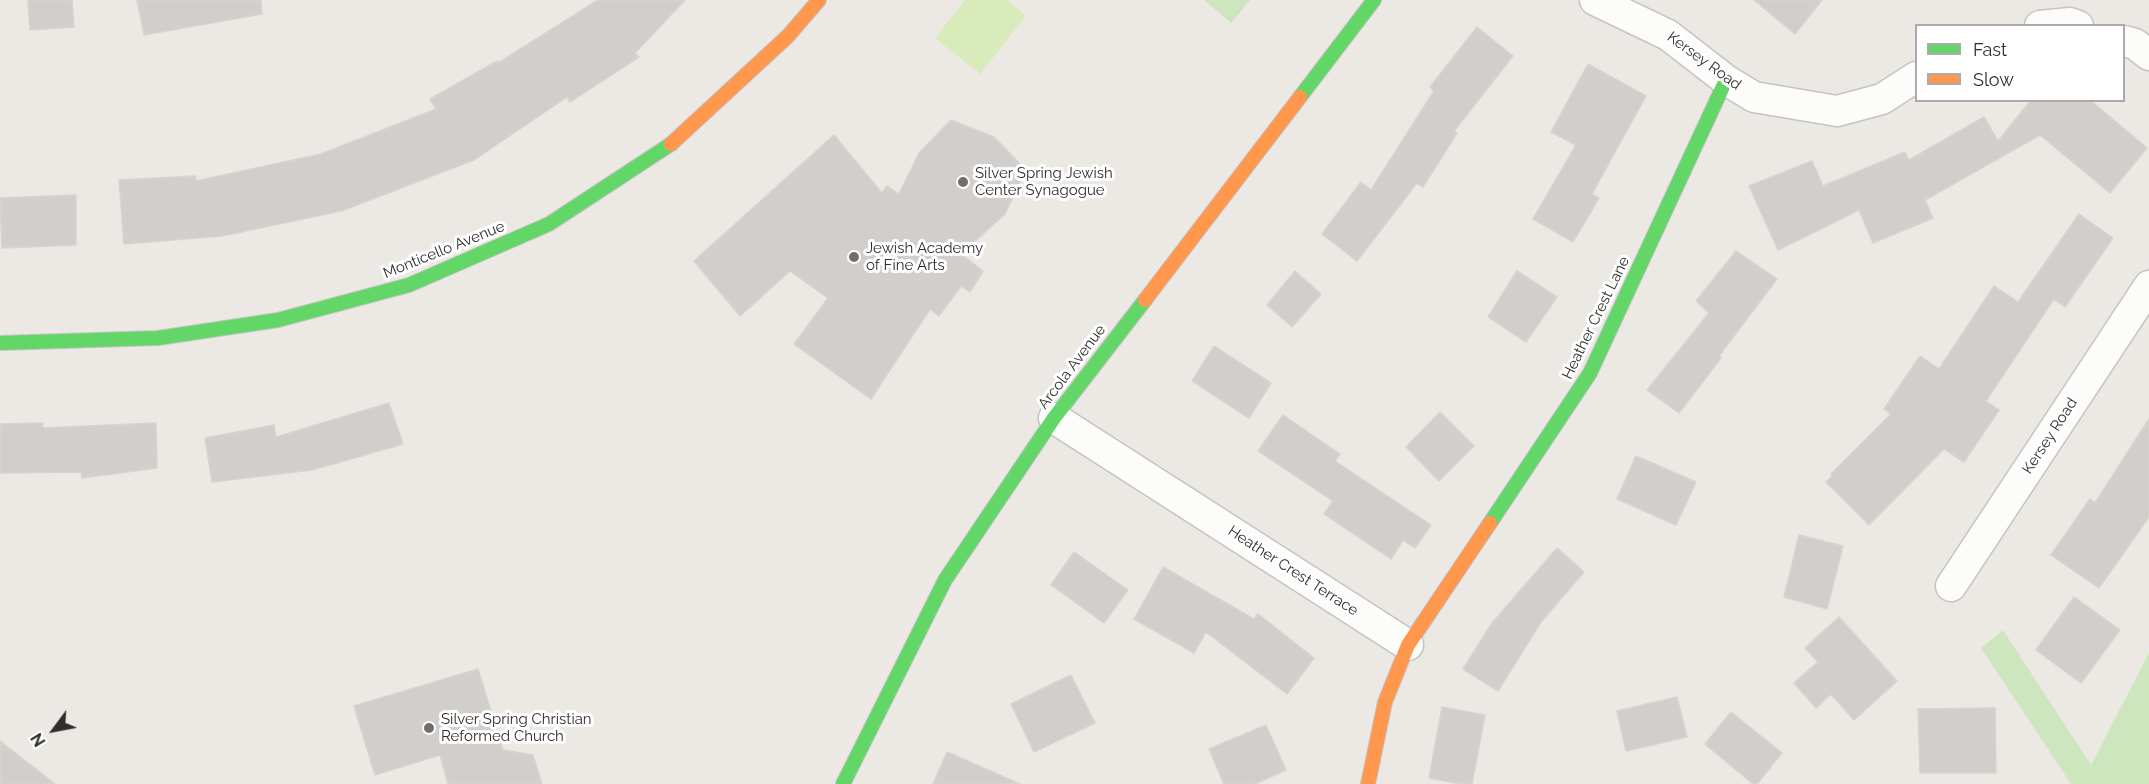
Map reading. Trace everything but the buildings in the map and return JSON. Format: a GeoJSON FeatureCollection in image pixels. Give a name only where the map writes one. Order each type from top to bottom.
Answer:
{"type":"FeatureCollection","features":[{"type":"Feature","properties":{"kind":"street","name":"Monticello Avenue"},"geometry":{"type":"LineString","coordinates":[[0,343],[158,338],[278,320],[409,285],[549,224],[676,141],[788,36],[819,0]]}},
{"type":"Feature","properties":{"kind":"street","name":"Arcola Avenue"},"geometry":{"type":"LineString","coordinates":[[843,784],[945,580],[1054,418],[1374,0]]}},
{"type":"Feature","properties":{"kind":"street","name":"Kersey Road"},"geometry":{"type":"LineString","coordinates":[[1595,0],[1668,34],[1726,80],[1754,97],[1837,111],[1882,99],[1915,78]]}},
{"type":"Feature","properties":{"kind":"street"},"geometry":{"type":"LineString","coordinates":[[2125,41],[2135,44],[2149,55]]}},
{"type":"Feature","properties":{"kind":"street","name":"Heather Crest Lane"},"geometry":{"type":"LineString","coordinates":[[1408,645],[1590,373],[1726,80]]}},
{"type":"Feature","properties":{"kind":"street","name":"Kersey Road"},"geometry":{"type":"LineString","coordinates":[[1951,586],[2149,286]]}},
{"type":"Feature","properties":{"kind":"street","name":"Heather Crest Terrace"},"geometry":{"type":"LineString","coordinates":[[1054,418],[1408,645]]}},
{"type":"Feature","properties":{"kind":"street"},"geometry":{"type":"LineString","coordinates":[[1368,784],[1385,702],[1408,645]]}},
{"type":"Feature","properties":{"kind":"green space"},"geometry":{"type":"Polygon","coordinates":[[[965,0],[1007,0],[1026,16],[980,74],[935,38],[965,0]]]}},
{"type":"Feature","properties":{"kind":"green space"},"geometry":{"type":"Polygon","coordinates":[[[1204,0],[1250,0],[1231,23],[1204,0]]]}},
{"type":"Feature","properties":{"kind":"green space"},"geometry":{"type":"Polygon","coordinates":[[[2003,630],[2091,765],[2149,653],[2149,784],[2071,784],[1981,648],[2003,630]]]}},
{"type":"Feature","properties":{"kind":"traffic: fast"},"geometry":{"type":"LineString","coordinates":[[1300,97],[1374,0]]}},
{"type":"Feature","properties":{"kind":"traffic: fast"},"geometry":{"type":"LineString","coordinates":[[1490,523],[1590,373],[1726,80]]}},
{"type":"Feature","properties":{"kind":"traffic: fast"},"geometry":{"type":"LineString","coordinates":[[0,343],[158,338],[278,320],[409,285],[549,224],[671,144]]}},
{"type":"Feature","properties":{"kind":"traffic: fast"},"geometry":{"type":"LineString","coordinates":[[843,784],[945,580],[1054,418],[1145,300]]}},
{"type":"Feature","properties":{"kind":"traffic: slow"},"geometry":{"type":"LineString","coordinates":[[671,144],[788,36],[819,0]]}},
{"type":"Feature","properties":{"kind":"traffic: slow"},"geometry":{"type":"LineString","coordinates":[[1145,300],[1300,97]]}},
{"type":"Feature","properties":{"kind":"traffic: slow"},"geometry":{"type":"LineString","coordinates":[[1368,784],[1385,702],[1408,645],[1490,523]]}},
{"type":"Feature","properties":{"kind":"place","name":"Silver Spring Jewish Center Synagogue"},"geometry":{"type":"Point","coordinates":[963,182]}},
{"type":"Feature","properties":{"kind":"place","name":"Jewish Academy of Fine Arts"},"geometry":{"type":"Point","coordinates":[854,257]}},
{"type":"Feature","properties":{"kind":"place","name":"Silver Spring Christian Reformed Church"},"geometry":{"type":"Point","coordinates":[429,728]}}]}
